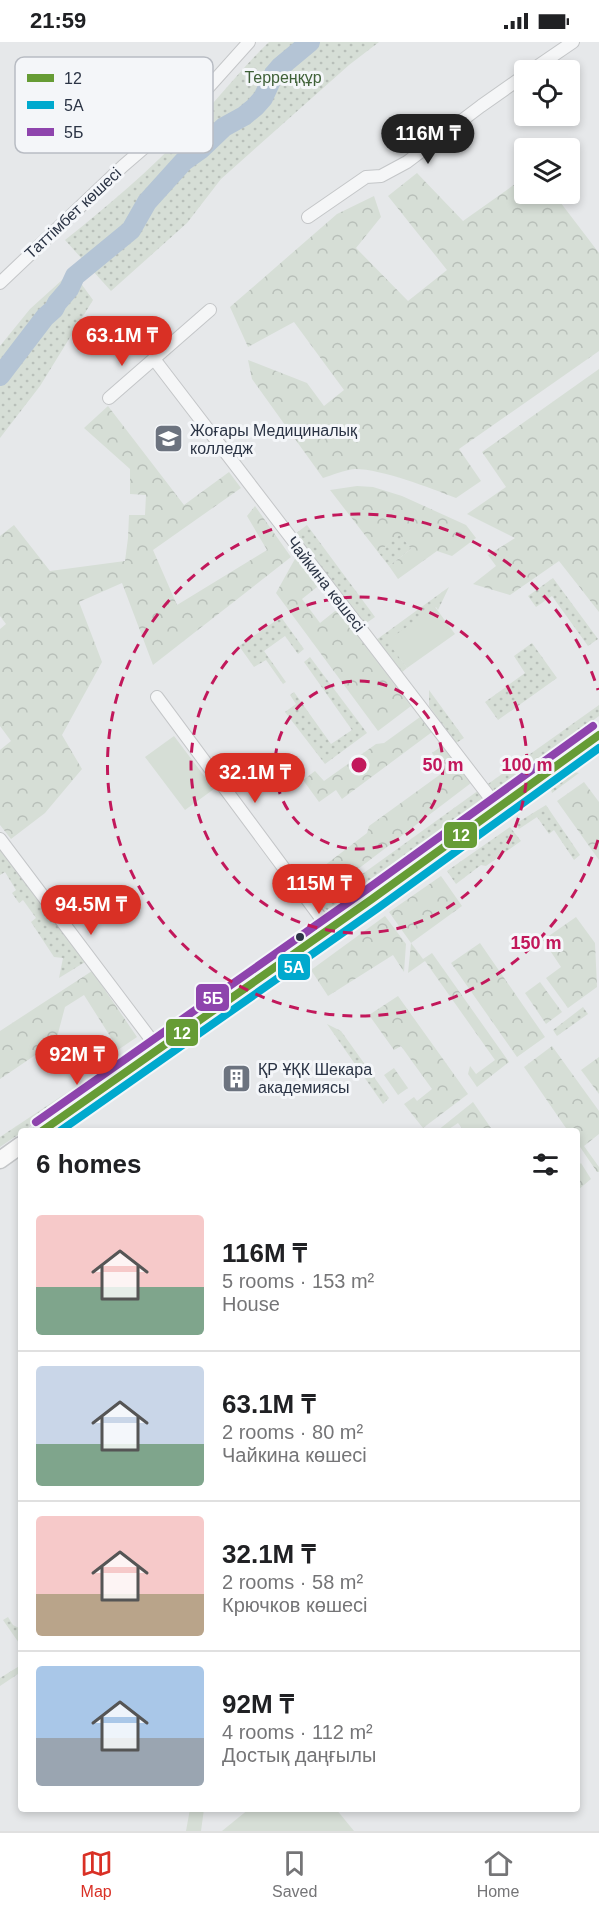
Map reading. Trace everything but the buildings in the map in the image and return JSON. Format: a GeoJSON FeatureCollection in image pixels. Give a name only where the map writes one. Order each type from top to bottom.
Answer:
{"type":"FeatureCollection","features":[{"type":"Feature","properties":{"kind":"main road"},"geometry":{"type":"LineString","coordinates":[[46,1128],[599,735]]}},
{"type":"Feature","properties":{"kind":"main road"},"geometry":{"type":"LineString","coordinates":[[0,1160],[18,1147]]}},
{"type":"Feature","properties":{"kind":"street","name":"Таттімбет көшесі"},"geometry":{"type":"LineString","coordinates":[[213,82],[249,42]]}},
{"type":"Feature","properties":{"kind":"street"},"geometry":{"type":"LineString","coordinates":[[547,60],[573,42]]}},
{"type":"Feature","properties":{"kind":"street"},"geometry":{"type":"LineString","coordinates":[[308,217],[342,191],[366,177],[381,176],[407,162],[514,83]]}},
{"type":"Feature","properties":{"kind":"street","name":"Таттімбет көшесі"},"geometry":{"type":"LineString","coordinates":[[0,283],[138,153]]}},
{"type":"Feature","properties":{"kind":"street"},"geometry":{"type":"LineString","coordinates":[[109,398],[210,310]]}},
{"type":"Feature","properties":{"kind":"street","name":"Чайкина көшесі"},"geometry":{"type":"LineString","coordinates":[[154,359],[498,808]]}},
{"type":"Feature","properties":{"kind":"street"},"geometry":{"type":"LineString","coordinates":[[157,697],[329,929]]}},
{"type":"Feature","properties":{"kind":"street"},"geometry":{"type":"LineString","coordinates":[[0,839],[159,1050]]}},
{"type":"Feature","properties":{"kind":"green space","name":"Терреңқұр"},"geometry":{"type":"Polygon","coordinates":[[[269,42],[379,42],[349,65],[221,179],[187,223],[111,291],[65,240],[113,201],[165,153],[213,153],[213,102],[269,42]]]}},
{"type":"Feature","properties":{"kind":"green space"},"geometry":{"type":"Polygon","coordinates":[[[417,173],[463,221],[514,185],[514,204],[562,204],[599,253],[599,351],[459,449],[481,481],[456,498],[406,480],[366,470],[343,471],[323,478],[252,379],[248,360],[307,383],[324,406],[344,390],[294,322],[248,347],[230,307],[337,214],[374,196],[381,217],[356,248],[408,301],[447,270],[388,196],[417,173]]]}},
{"type":"Feature","properties":{"kind":"green space"},"geometry":{"type":"Polygon","coordinates":[[[72,271],[93,300],[40,386],[0,438],[0,346],[30,309],[72,271]]]}},
{"type":"Feature","properties":{"kind":"green space"},"geometry":{"type":"Polygon","coordinates":[[[599,369],[599,612],[559,561],[510,595],[473,584],[496,566],[488,555],[515,538],[467,514],[506,487],[482,452],[599,369]]]}},
{"type":"Feature","properties":{"kind":"green space"},"geometry":{"type":"Polygon","coordinates":[[[108,406],[184,505],[229,472],[241,488],[153,550],[177,605],[267,550],[247,516],[255,506],[291,557],[153,665],[122,583],[79,602],[102,662],[62,735],[82,769],[45,813],[11,839],[0,825],[0,750],[11,741],[0,726],[0,629],[6,624],[0,616],[0,536],[14,525],[50,571],[125,561],[129,515],[145,515],[146,495],[130,494],[130,469],[84,428],[108,406]]]}},
{"type":"Feature","properties":{"kind":"green space"},"geometry":{"type":"Polygon","coordinates":[[[357,486],[373,487],[402,496],[466,525],[476,538],[452,556],[437,551],[398,579],[389,566],[411,549],[400,535],[378,552],[330,490],[357,486]]]}},
{"type":"Feature","properties":{"kind":"green space"},"geometry":{"type":"Polygon","coordinates":[[[307,525],[375,617],[365,624],[295,534],[307,525]]]}},
{"type":"Feature","properties":{"kind":"green space"},"geometry":{"type":"Polygon","coordinates":[[[400,534],[411,549],[389,566],[378,552],[400,534]]]}},
{"type":"Feature","properties":{"kind":"green space"},"geometry":{"type":"Polygon","coordinates":[[[296,557],[317,587],[302,599],[320,623],[335,611],[340,612],[411,706],[378,731],[276,593],[296,557]]]}},
{"type":"Feature","properties":{"kind":"green space"},"geometry":{"type":"Polygon","coordinates":[[[553,578],[598,639],[588,646],[552,596],[536,607],[528,596],[553,578]]]}},
{"type":"Feature","properties":{"kind":"green space"},"geometry":{"type":"Polygon","coordinates":[[[449,587],[438,610],[436,607],[388,641],[407,668],[401,673],[376,640],[449,587]]]}},
{"type":"Feature","properties":{"kind":"green space"},"geometry":{"type":"Polygon","coordinates":[[[435,607],[455,634],[407,668],[387,641],[435,607]]]}},
{"type":"Feature","properties":{"kind":"green space"},"geometry":{"type":"Polygon","coordinates":[[[281,617],[304,649],[298,654],[285,636],[264,651],[286,682],[283,684],[266,660],[254,667],[239,646],[281,617]]]}},
{"type":"Feature","properties":{"kind":"green space"},"geometry":{"type":"Polygon","coordinates":[[[532,643],[557,678],[498,720],[485,702],[525,673],[514,656],[532,643]]]}},
{"type":"Feature","properties":{"kind":"green space"},"geometry":{"type":"Polygon","coordinates":[[[310,657],[367,733],[325,764],[285,712],[296,704],[290,695],[294,692],[331,744],[352,730],[304,662],[310,657]]]}},
{"type":"Feature","properties":{"kind":"green space"},"geometry":{"type":"Polygon","coordinates":[[[429,690],[464,738],[456,743],[429,706],[429,690]]]}},
{"type":"Feature","properties":{"kind":"green space"},"geometry":{"type":"Polygon","coordinates":[[[599,705],[599,716],[495,793],[488,784],[599,705]]]}},
{"type":"Feature","properties":{"kind":"green space"},"geometry":{"type":"Polygon","coordinates":[[[420,717],[432,732],[342,799],[336,790],[319,802],[303,780],[315,771],[324,781],[376,744],[384,743],[420,717]]]}},
{"type":"Feature","properties":{"kind":"green space"},"geometry":{"type":"Polygon","coordinates":[[[174,736],[214,789],[185,810],[145,757],[174,736]]]}},
{"type":"Feature","properties":{"kind":"green space"},"geometry":{"type":"Polygon","coordinates":[[[443,745],[471,783],[316,901],[303,882],[367,833],[369,826],[445,771],[432,753],[443,745]]]}},
{"type":"Feature","properties":{"kind":"green space"},"geometry":{"type":"Polygon","coordinates":[[[569,771],[579,773],[552,793],[550,785],[569,771]]]}},
{"type":"Feature","properties":{"kind":"green space"},"geometry":{"type":"Polygon","coordinates":[[[584,782],[599,802],[599,860],[557,801],[584,782]]]}},
{"type":"Feature","properties":{"kind":"green space"},"geometry":{"type":"Polygon","coordinates":[[[479,790],[486,799],[352,898],[343,888],[479,790]]]}},
{"type":"Feature","properties":{"kind":"green space"},"geometry":{"type":"Polygon","coordinates":[[[546,805],[580,855],[574,860],[554,830],[549,834],[537,817],[519,829],[515,824],[546,805]]]}},
{"type":"Feature","properties":{"kind":"green space"},"geometry":{"type":"Polygon","coordinates":[[[510,827],[521,841],[486,866],[481,865],[456,884],[447,871],[510,827]]]}},
{"type":"Feature","properties":{"kind":"green space"},"geometry":{"type":"Polygon","coordinates":[[[0,850],[85,962],[59,978],[63,958],[54,957],[31,922],[36,918],[23,900],[19,903],[12,893],[16,890],[5,872],[0,875],[0,850]]]}},
{"type":"Feature","properties":{"kind":"green space"},"geometry":{"type":"Polygon","coordinates":[[[441,876],[462,906],[411,943],[389,912],[441,876]]]}},
{"type":"Feature","properties":{"kind":"green space"},"geometry":{"type":"Polygon","coordinates":[[[337,892],[345,903],[331,912],[318,905],[337,892]]]}},
{"type":"Feature","properties":{"kind":"green space"},"geometry":{"type":"Polygon","coordinates":[[[385,916],[406,944],[404,972],[393,955],[328,996],[311,970],[385,916]]]}},
{"type":"Feature","properties":{"kind":"green space"},"geometry":{"type":"Polygon","coordinates":[[[576,917],[595,943],[597,987],[568,1008],[546,978],[561,967],[543,940],[576,917]]]}},
{"type":"Feature","properties":{"kind":"green space"},"geometry":{"type":"Polygon","coordinates":[[[411,943],[423,959],[432,953],[509,1062],[477,1087],[468,1074],[470,1066],[476,1074],[495,1060],[425,961],[408,973],[411,943]]]}},
{"type":"Feature","properties":{"kind":"green space"},"geometry":{"type":"Polygon","coordinates":[[[480,943],[545,1037],[517,1057],[451,963],[480,943]]]}},
{"type":"Feature","properties":{"kind":"green space"},"geometry":{"type":"Polygon","coordinates":[[[92,971],[137,1037],[100,1062],[96,1057],[115,1044],[84,995],[65,1007],[56,1041],[0,1079],[0,1031],[92,971]]]}},
{"type":"Feature","properties":{"kind":"green space"},"geometry":{"type":"Polygon","coordinates":[[[540,982],[562,1012],[546,1024],[525,993],[540,982]]]}},
{"type":"Feature","properties":{"kind":"green space"},"geometry":{"type":"Polygon","coordinates":[[[398,996],[468,1094],[423,1128],[404,1104],[414,1097],[417,1101],[432,1089],[401,1046],[394,1050],[369,1015],[398,996]]]}},
{"type":"Feature","properties":{"kind":"green space"},"geometry":{"type":"Polygon","coordinates":[[[583,1007],[588,1014],[557,1036],[553,1030],[583,1007]]]}},
{"type":"Feature","properties":{"kind":"green space"},"geometry":{"type":"Polygon","coordinates":[[[327,1024],[341,1031],[389,1098],[383,1104],[327,1024]]]}},
{"type":"Feature","properties":{"kind":"green space"},"geometry":{"type":"Polygon","coordinates":[[[552,1046],[599,1111],[599,1134],[584,1146],[599,1167],[599,1172],[580,1147],[580,1128],[566,1128],[524,1067],[552,1046]]]}},
{"type":"Feature","properties":{"kind":"green space"},"geometry":{"type":"Polygon","coordinates":[[[131,1050],[134,1056],[28,1128],[18,1128],[18,1135],[0,1147],[0,1137],[131,1050]]]}},
{"type":"Feature","properties":{"kind":"green space"},"geometry":{"type":"Polygon","coordinates":[[[599,1057],[599,1094],[581,1070],[599,1057]]]}},
{"type":"Feature","properties":{"kind":"green space"},"geometry":{"type":"Polygon","coordinates":[[[394,1068],[408,1088],[398,1095],[384,1075],[394,1068]]]}},
{"type":"Feature","properties":{"kind":"green space"},"geometry":{"type":"Polygon","coordinates":[[[473,1102],[491,1128],[462,1128],[458,1123],[450,1128],[441,1128],[473,1102]]]}},
{"type":"Feature","properties":{"kind":"green space"},"geometry":{"type":"Polygon","coordinates":[[[580,1164],[591,1179],[580,1188],[580,1176],[580,1164]]]}},
{"type":"Feature","properties":{"kind":"green space"},"geometry":{"type":"Polygon","coordinates":[[[8,1617],[13,1625],[18,1628],[18,1642],[3,1620],[8,1617]]]}},
{"type":"Feature","properties":{"kind":"green space"},"geometry":{"type":"Polygon","coordinates":[[[18,1667],[18,1674],[0,1686],[0,1678],[18,1667]]]}},
{"type":"Feature","properties":{"kind":"green space"},"geometry":{"type":"Polygon","coordinates":[[[189,1812],[204,1812],[201,1831],[186,1831],[189,1812]]]}},
{"type":"Feature","properties":{"kind":"green space"},"geometry":{"type":"Polygon","coordinates":[[[245,1812],[338,1812],[354,1831],[222,1831],[245,1812]]]}},
{"type":"Feature","properties":{"kind":"waterway"},"geometry":{"type":"LineString","coordinates":[[213,138],[224,127],[255,107],[263,98],[274,74],[310,42]]}},
{"type":"Feature","properties":{"kind":"waterway"},"geometry":{"type":"LineString","coordinates":[[0,376],[45,317],[54,309],[69,289],[75,276],[131,230],[147,202],[184,161],[195,153]]}},
{"type":"Feature","properties":{"kind":"transit line","name":"5Б"},"geometry":{"type":"LineString","coordinates":[[36,1122],[366,890],[593,726]]}},
{"type":"Feature","properties":{"kind":"transit line","name":"12"},"geometry":{"type":"LineString","coordinates":[[46,1128],[372,899],[599,735]]}},
{"type":"Feature","properties":{"kind":"transit line","name":"5А"},"geometry":{"type":"LineString","coordinates":[[64,1128],[378,908],[599,748]]}},
{"type":"Feature","properties":{"kind":"place","name":"Жоғары Медициналық колледж"},"geometry":{"type":"Point","coordinates":[169,439]}},
{"type":"Feature","properties":{"kind":"place","name":"ҚР ҰҚК Шекара академиясы"},"geometry":{"type":"Point","coordinates":[237,1078]}}]}
